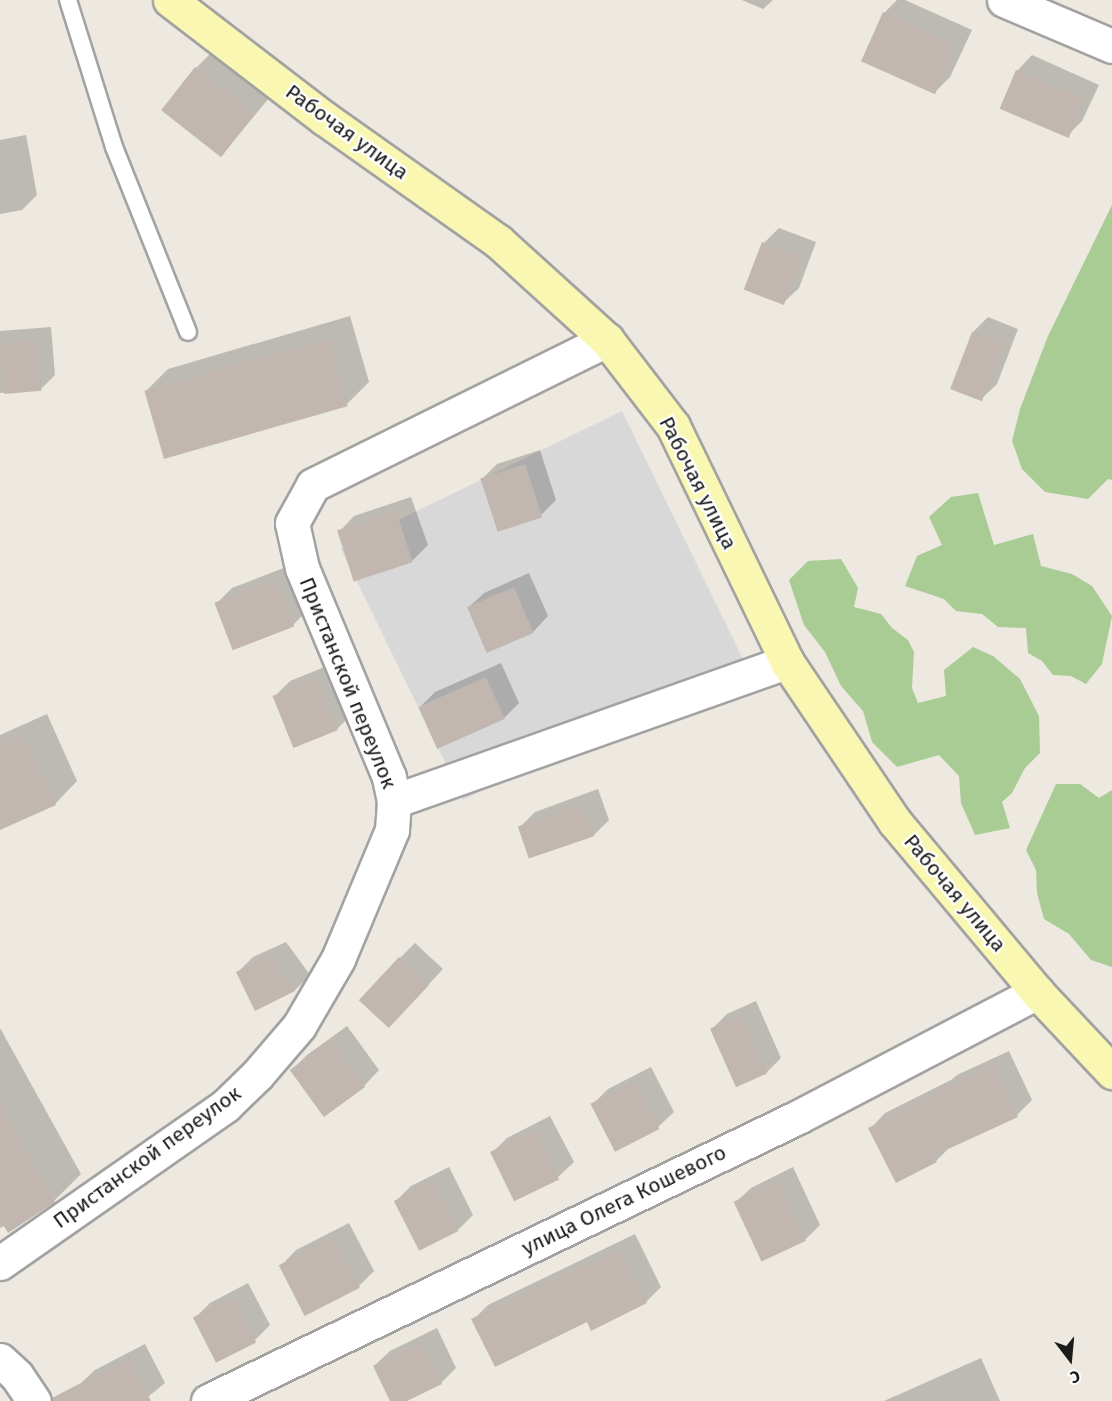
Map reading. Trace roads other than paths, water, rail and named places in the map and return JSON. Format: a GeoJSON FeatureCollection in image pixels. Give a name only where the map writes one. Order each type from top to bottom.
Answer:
{"type":"FeatureCollection","features":[{"type":"Feature","properties":{"kind":"street","name":"Рабочая улица"},"geometry":{"type":"LineString","coordinates":[[170,0],[324,118],[499,242],[607,340],[673,426],[787,662],[895,822],[1037,992],[1112,1072]]}},
{"type":"Feature","properties":{"kind":"street"},"geometry":{"type":"LineString","coordinates":[[1004,0],[1112,46]]}},
{"type":"Feature","properties":{"kind":"street","name":"Пристанской переулок"},"geometry":{"type":"LineString","coordinates":[[0,1263],[225,1106],[264,1067],[299,1026],[338,959],[392,831],[394,801],[389,777],[302,568],[292,523],[313,485],[607,340]]}},
{"type":"Feature","properties":{"kind":"street"},"geometry":{"type":"LineString","coordinates":[[394,801],[787,662]]}},
{"type":"Feature","properties":{"kind":"street","name":"улица Олега Кошевого"},"geometry":{"type":"LineString","coordinates":[[208,1401],[798,1117],[1037,992]]}},
{"type":"Feature","properties":{"kind":"street"},"geometry":{"type":"LineString","coordinates":[[0,1360],[17,1376],[34,1401]]}},
{"type":"Feature","properties":{"kind":"lane"},"geometry":{"type":"LineString","coordinates":[[68,0],[114,147],[188,332]]}}]}
